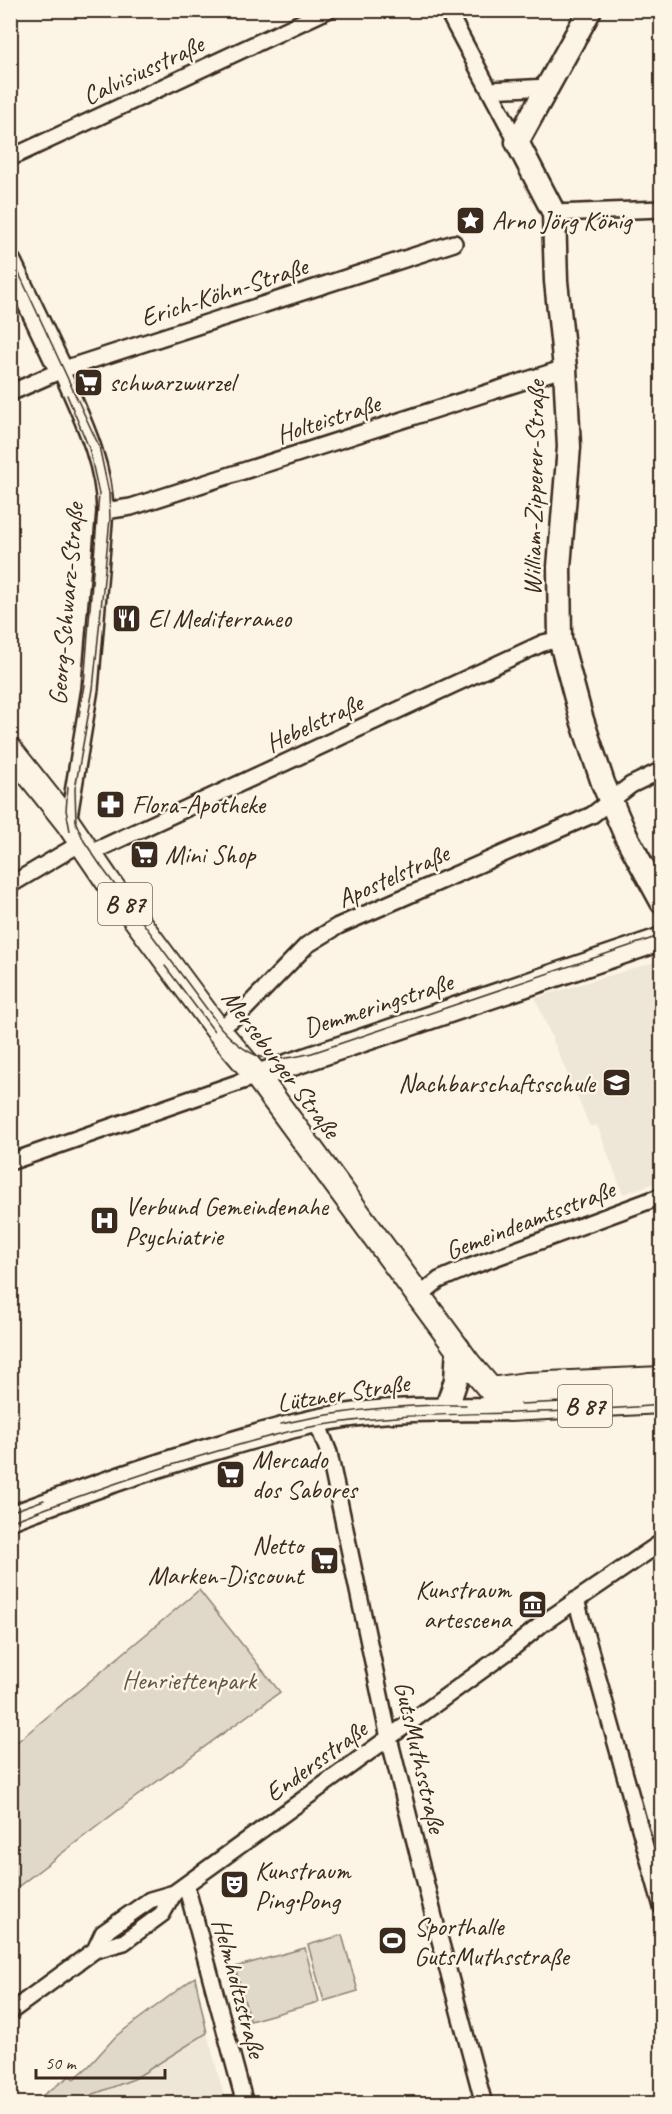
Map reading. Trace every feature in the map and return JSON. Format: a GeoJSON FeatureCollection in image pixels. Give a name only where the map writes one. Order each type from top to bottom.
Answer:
{"type":"FeatureCollection","features":[{"type":"Feature","properties":{"kind":"main road","name":"Merseburger Straße"},"geometry":{"type":"LineString","coordinates":[[10,750],[68,823],[218,1030],[256,1076],[458,1348],[509,1409]]}},
{"type":"Feature","properties":{"kind":"main road","name":"Lützner Straße"},"geometry":{"type":"LineString","coordinates":[[491,1390],[526,1385],[662,1379]]}},
{"type":"Feature","properties":{"kind":"main road","name":"Lützner Straße"},"geometry":{"type":"LineString","coordinates":[[509,1409],[662,1401]]}},
{"type":"Feature","properties":{"kind":"street","name":"Calvisiusstraße"},"geometry":{"type":"LineString","coordinates":[[10,158],[328,10]]}},
{"type":"Feature","properties":{"kind":"street","name":"William-Zipperer-Straße"},"geometry":{"type":"LineString","coordinates":[[447,10],[554,213],[556,281],[565,368],[569,447],[559,567],[560,639],[581,717],[610,801],[662,902]]}},
{"type":"Feature","properties":{"kind":"street"},"geometry":{"type":"LineString","coordinates":[[517,142],[590,10]]}},
{"type":"Feature","properties":{"kind":"street"},"geometry":{"type":"LineString","coordinates":[[490,90],[548,87]]}},
{"type":"Feature","properties":{"kind":"street"},"geometry":{"type":"LineString","coordinates":[[554,213],[662,209]]}},
{"type":"Feature","properties":{"kind":"street","name":"Erich-Köhn-Straße"},"geometry":{"type":"LineString","coordinates":[[10,393],[60,370],[454,243]]}},
{"type":"Feature","properties":{"kind":"street","name":"Georg-Schwarz-Straße"},"geometry":{"type":"LineString","coordinates":[[10,263],[94,448],[104,493],[105,510],[90,689],[68,823]]}},
{"type":"Feature","properties":{"kind":"street","name":"Holteistraße"},"geometry":{"type":"LineString","coordinates":[[105,510],[131,507],[565,368]]}},
{"type":"Feature","properties":{"kind":"street","name":"Hebelstraße"},"geometry":{"type":"LineString","coordinates":[[10,885],[85,848],[543,643],[560,639]]}},
{"type":"Feature","properties":{"kind":"street","name":"Apostelstraße"},"geometry":{"type":"LineString","coordinates":[[218,1030],[244,1010],[307,945],[338,926],[592,815],[631,785],[662,770]]}},
{"type":"Feature","properties":{"kind":"street","name":"Demmeringstraße"},"geometry":{"type":"LineString","coordinates":[[10,1162],[662,939]]}},
{"type":"Feature","properties":{"kind":"street","name":"Gemeindeamtsstraße"},"geometry":{"type":"LineString","coordinates":[[419,1296],[439,1280],[467,1268],[662,1196]]}},
{"type":"Feature","properties":{"kind":"street"},"geometry":{"type":"LineString","coordinates":[[425,1409],[449,1401],[456,1380],[458,1348]]}},
{"type":"Feature","properties":{"kind":"street","name":"Lützner Straße"},"geometry":{"type":"LineString","coordinates":[[449,1401],[491,1390]]}},
{"type":"Feature","properties":{"kind":"street","name":"Lützner Straße"},"geometry":{"type":"LineString","coordinates":[[10,1518],[94,1486],[168,1462],[316,1420],[425,1409],[509,1409]]}},
{"type":"Feature","properties":{"kind":"street","name":"GutsMuthsstraße"},"geometry":{"type":"LineString","coordinates":[[316,1420],[329,1453],[389,1738],[484,2103]]}},
{"type":"Feature","properties":{"kind":"street","name":"Endersstraße"},"geometry":{"type":"LineString","coordinates":[[10,2012],[95,1950],[124,1942],[162,1914],[180,1889],[510,1650],[543,1623],[662,1542]]}},
{"type":"Feature","properties":{"kind":"street"},"geometry":{"type":"LineString","coordinates":[[576,1600],[661,1902]]}},
{"type":"Feature","properties":{"kind":"street","name":"Helmholtzstraße"},"geometry":{"type":"LineString","coordinates":[[180,1889],[245,2103]]}},
{"type":"Feature","properties":{"kind":"shaded area","name":"Nachbarschaftsschule"},"geometry":{"type":"Polygon","coordinates":[[[661,960],[661,1181],[623,1194],[597,1125],[590,1127],[535,998],[661,960]]]}},
{"type":"Feature","properties":{"kind":"shaded area"},"geometry":{"type":"Polygon","coordinates":[[[207,2033],[226,2103],[70,2104],[134,2079],[207,2033]]]}},
{"type":"Feature","properties":{"kind":"green space","name":"Henriettenpark"},"geometry":{"type":"Polygon","coordinates":[[[199,1590],[280,1692],[133,1799],[11,1892],[11,1747],[199,1590]]]}},
{"type":"Feature","properties":{"kind":"green space"},"geometry":{"type":"Polygon","coordinates":[[[342,1935],[358,1991],[324,2001],[308,1945],[342,1935]]]}},
{"type":"Feature","properties":{"kind":"green space"},"geometry":{"type":"Polygon","coordinates":[[[305,1948],[319,2002],[250,2021],[235,1967],[305,1948]]]}},
{"type":"Feature","properties":{"kind":"green space"},"geometry":{"type":"Polygon","coordinates":[[[195,1977],[207,2033],[134,2079],[70,2103],[32,2103],[70,2076],[74,2079],[116,2036],[195,1977]]]}},
{"type":"Feature","properties":{"kind":"tram line"},"geometry":{"type":"LineString","coordinates":[[10,254],[99,446],[109,493],[110,519],[93,689],[75,789],[76,823],[84,841],[103,869],[221,1028],[242,1047],[262,1057],[272,1059],[312,1053],[662,935]]}},
{"type":"Feature","properties":{"kind":"tram line"},"geometry":{"type":"LineString","coordinates":[[67,395],[89,448],[99,494],[84,685],[79,716]]}},
{"type":"Feature","properties":{"kind":"tram line"},"geometry":{"type":"LineString","coordinates":[[68,787],[66,810],[70,831]]}},
{"type":"Feature","properties":{"kind":"tram line"},"geometry":{"type":"LineString","coordinates":[[165,966],[214,1031]]}},
{"type":"Feature","properties":{"kind":"tram line"},"geometry":{"type":"LineString","coordinates":[[520,1404],[607,1400]]}},
{"type":"Feature","properties":{"kind":"tram line"},"geometry":{"type":"LineString","coordinates":[[281,1424],[373,1409],[466,1405]]}},
{"type":"Feature","properties":{"kind":"tram line"},"geometry":{"type":"LineString","coordinates":[[10,1522],[168,1466],[305,1428],[372,1419],[428,1415],[570,1411],[662,1405]]}},
{"type":"Feature","properties":{"kind":"tram line"},"geometry":{"type":"LineString","coordinates":[[10,1512],[44,1500]]}},
{"type":"Feature","properties":{"kind":"place","name":"Arno Jörg König"},"geometry":{"type":"Point","coordinates":[471,220]}},
{"type":"Feature","properties":{"kind":"place","name":"schwarzwurzel"},"geometry":{"type":"Point","coordinates":[88,382]}},
{"type":"Feature","properties":{"kind":"place","name":"El Mediterraneo"},"geometry":{"type":"Point","coordinates":[127,618]}},
{"type":"Feature","properties":{"kind":"place","name":"Flora-Apotheke"},"geometry":{"type":"Point","coordinates":[111,804]}},
{"type":"Feature","properties":{"kind":"place","name":"Mini Shop"},"geometry":{"type":"Point","coordinates":[144,854]}},
{"type":"Feature","properties":{"kind":"place","name":"Nachbarschaftsschule"},"geometry":{"type":"Point","coordinates":[616,1083]}},
{"type":"Feature","properties":{"kind":"place","name":"Verbund Gemeindenahe Psychiatrie"},"geometry":{"type":"Point","coordinates":[104,1221]}},
{"type":"Feature","properties":{"kind":"place","name":"Mercado dos Sabores"},"geometry":{"type":"Point","coordinates":[231,1474]}},
{"type":"Feature","properties":{"kind":"place","name":"Netto Marken-Discount"},"geometry":{"type":"Point","coordinates":[324,1560]}},
{"type":"Feature","properties":{"kind":"place","name":"Kunstraum artescena"},"geometry":{"type":"Point","coordinates":[532,1604]}},
{"type":"Feature","properties":{"kind":"place","name":"Kunstraum Ping•Pong"},"geometry":{"type":"Point","coordinates":[234,1885]}},
{"type":"Feature","properties":{"kind":"place","name":"Sporthalle GutsMuthsstraße"},"geometry":{"type":"Point","coordinates":[393,1941]}}]}
